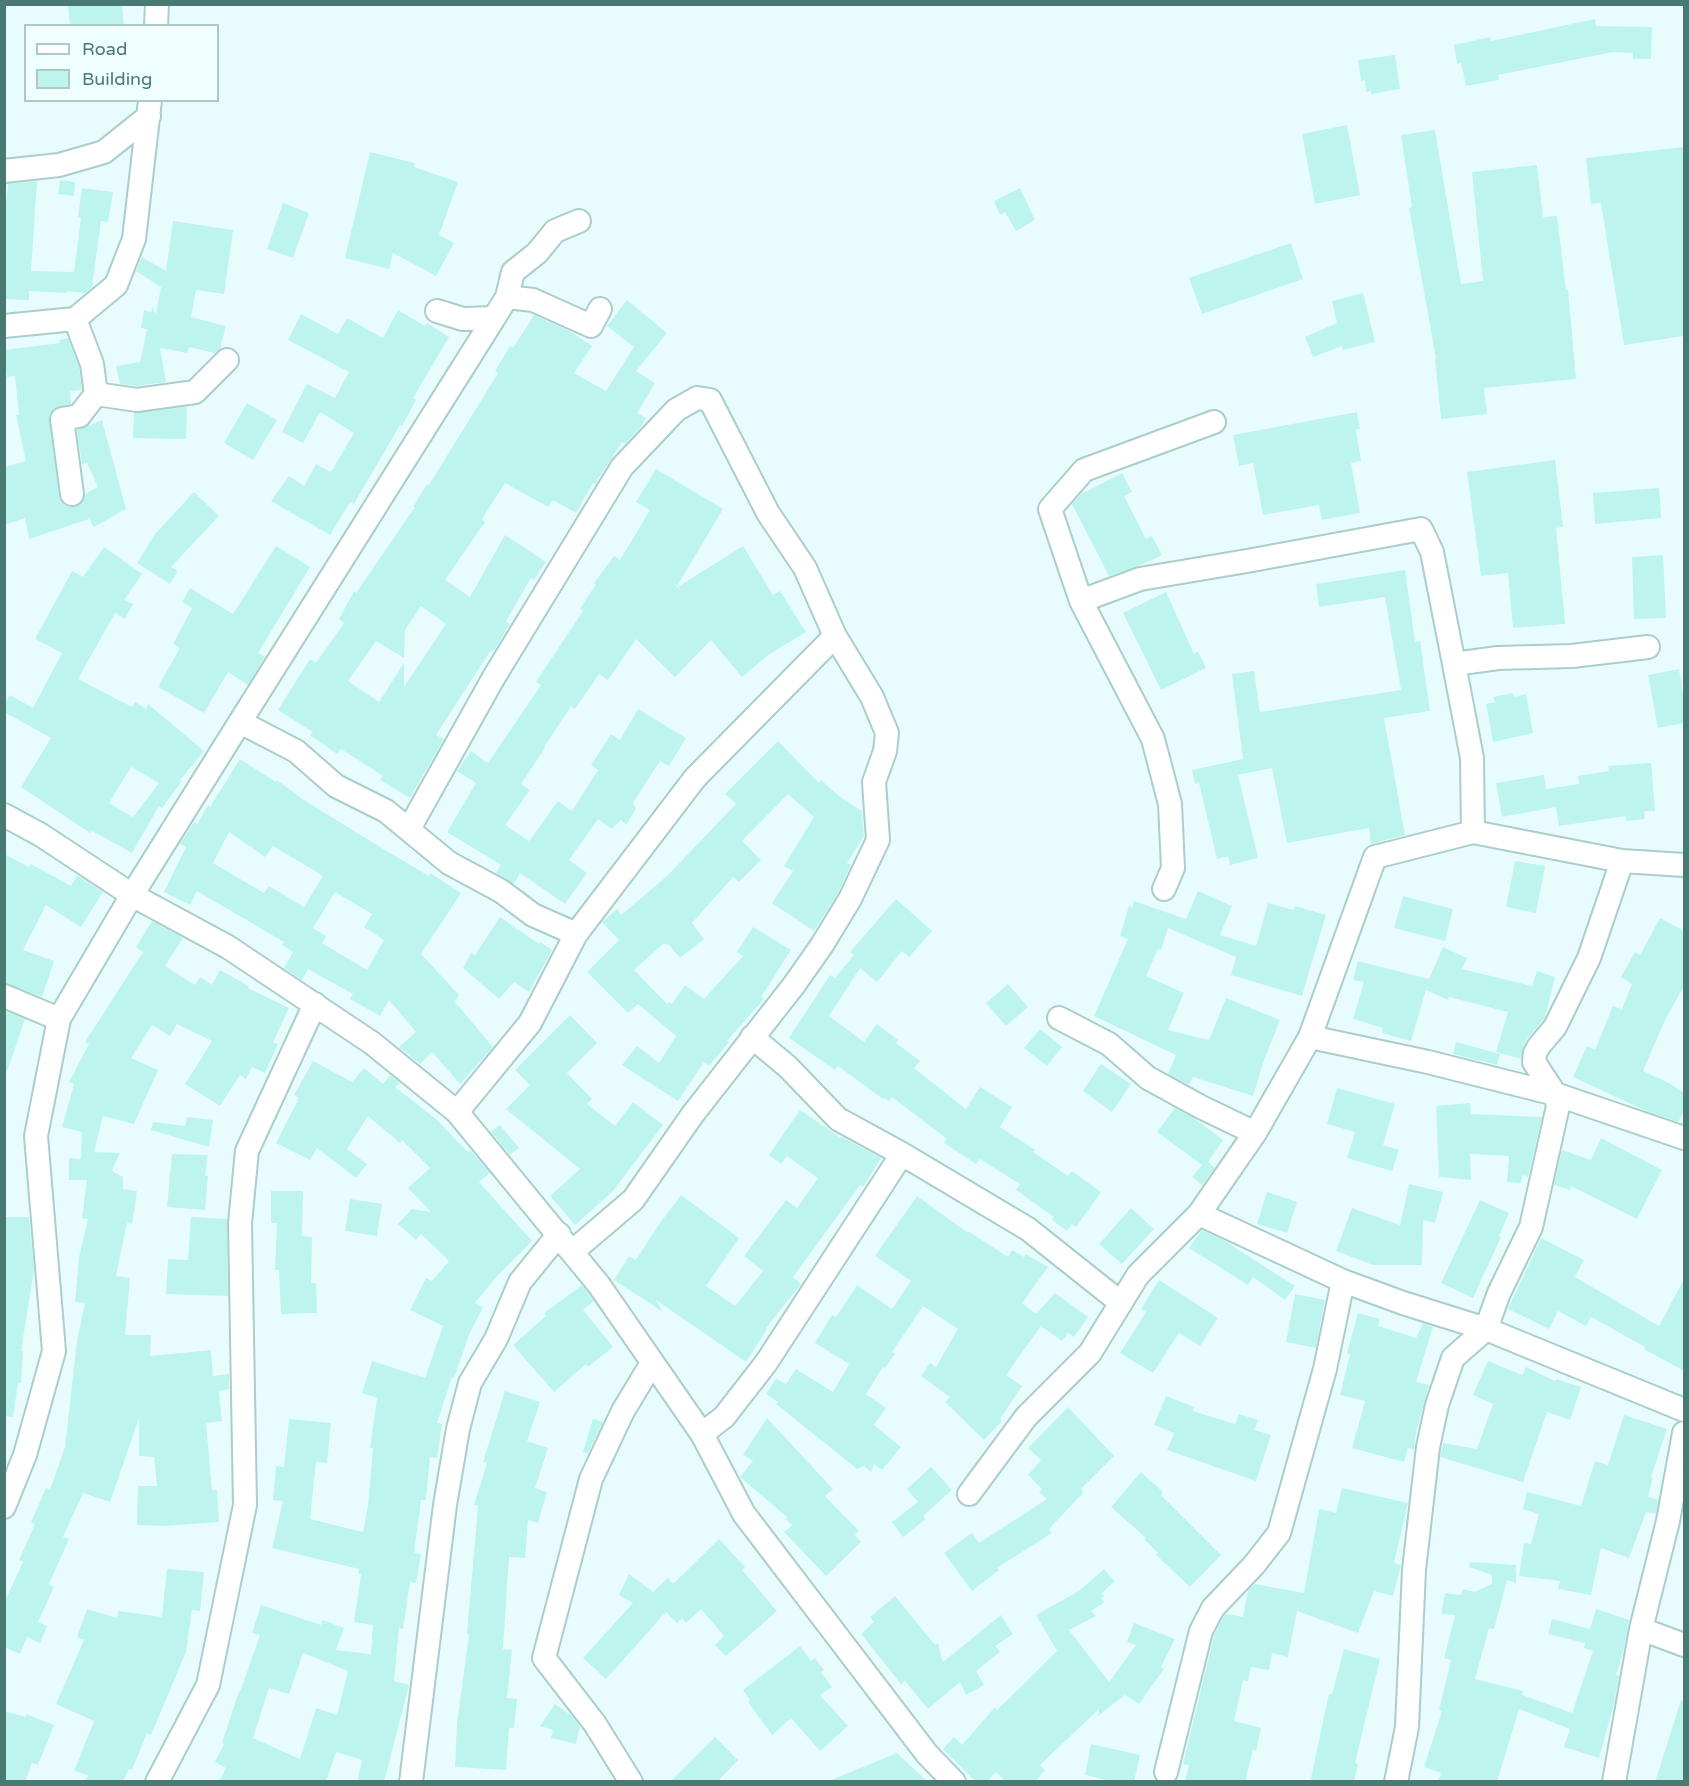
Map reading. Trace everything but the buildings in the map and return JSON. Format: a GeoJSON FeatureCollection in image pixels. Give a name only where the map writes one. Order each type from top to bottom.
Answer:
{"type":"FeatureCollection","features":[{"type":"Feature","properties":{"kind":"street"},"geometry":{"type":"LineString","coordinates":[[156,24],[157,4]]}},
{"type":"Feature","properties":{"kind":"street"},"geometry":{"type":"LineString","coordinates":[[4,171],[59,165],[104,152],[150,108]]}},
{"type":"Feature","properties":{"kind":"street"},"geometry":{"type":"LineString","coordinates":[[4,326],[75,320],[116,285],[135,238],[150,108]]}},
{"type":"Feature","properties":{"kind":"street"},"geometry":{"type":"LineString","coordinates":[[4,1507],[25,1455],[54,1351],[36,1136],[59,1019],[132,895],[507,297],[513,272],[537,253],[555,231],[579,221]]}},
{"type":"Feature","properties":{"kind":"street"},"geometry":{"type":"LineString","coordinates":[[507,297],[533,300],[591,326],[600,309]]}},
{"type":"Feature","properties":{"kind":"street"},"geometry":{"type":"LineString","coordinates":[[437,311],[463,319],[494,318]]}},
{"type":"Feature","properties":{"kind":"street"},"geometry":{"type":"LineString","coordinates":[[72,494],[63,419],[79,416],[96,394],[92,363],[75,320]]}},
{"type":"Feature","properties":{"kind":"street"},"geometry":{"type":"LineString","coordinates":[[96,394],[137,400],[195,392],[227,360]]}},
{"type":"Feature","properties":{"kind":"street"},"geometry":{"type":"LineString","coordinates":[[409,829],[494,677],[622,466],[676,410],[698,398],[710,400],[768,513],[805,568],[835,636],[872,697],[887,733],[885,751],[874,782],[878,840],[850,899],[822,945],[693,1114],[633,1200],[566,1243],[520,1282],[496,1339],[470,1383],[458,1429],[445,1505],[411,1782]]}},
{"type":"Feature","properties":{"kind":"street"},"geometry":{"type":"LineString","coordinates":[[1164,889],[1173,868],[1170,804],[1153,739],[1081,601],[1050,509],[1084,470],[1214,422]]}},
{"type":"Feature","properties":{"kind":"street"},"geometry":{"type":"LineString","coordinates":[[1081,601],[1140,579],[1421,529],[1432,552],[1472,758],[1473,832]]}},
{"type":"Feature","properties":{"kind":"street"},"geometry":{"type":"LineString","coordinates":[[457,1112],[530,1023],[576,934],[695,778],[835,636]]}},
{"type":"Feature","properties":{"kind":"street"},"geometry":{"type":"LineString","coordinates":[[1454,664],[1498,658],[1572,656],[1647,647]]}},
{"type":"Feature","properties":{"kind":"street"},"geometry":{"type":"LineString","coordinates":[[240,722],[296,751],[336,786],[386,811],[449,863],[501,891],[533,915],[576,934]]}},
{"type":"Feature","properties":{"kind":"street"},"geometry":{"type":"LineString","coordinates":[[4,815],[41,835],[132,895],[228,947],[315,1004],[372,1043],[457,1112],[599,1285],[702,1434],[744,1514],[927,1754],[954,1782]]}},
{"type":"Feature","properties":{"kind":"street"},"geometry":{"type":"LineString","coordinates":[[969,1494],[1026,1417],[1090,1353],[1138,1275],[1199,1214],[1255,1132],[1310,1037],[1375,857],[1473,832],[1622,861],[1684,865]]}},
{"type":"Feature","properties":{"kind":"street"},"geometry":{"type":"LineString","coordinates":[[1396,1782],[1407,1727],[1414,1570],[1428,1447],[1437,1405],[1454,1358],[1486,1329],[1499,1293],[1531,1227],[1558,1106],[1555,1094],[1534,1062],[1535,1053],[1555,1027],[1589,958],[1622,861]]}},
{"type":"Feature","properties":{"kind":"street"},"geometry":{"type":"LineString","coordinates":[[4,996],[59,1019]]}},
{"type":"Feature","properties":{"kind":"street"},"geometry":{"type":"LineString","coordinates":[[157,1782],[208,1685],[245,1505],[240,1223],[247,1151],[315,1004]]}},
{"type":"Feature","properties":{"kind":"street"},"geometry":{"type":"LineString","coordinates":[[1059,1018],[1109,1044],[1148,1078],[1201,1107],[1255,1132]]}},
{"type":"Feature","properties":{"kind":"street"},"geometry":{"type":"LineString","coordinates":[[752,1037],[788,1067],[838,1119],[1028,1229],[1121,1304]]}},
{"type":"Feature","properties":{"kind":"street"},"geometry":{"type":"LineString","coordinates":[[1310,1037],[1428,1062],[1555,1094],[1684,1138]]}},
{"type":"Feature","properties":{"kind":"street"},"geometry":{"type":"LineString","coordinates":[[702,1434],[724,1417],[766,1363],[902,1154]]}},
{"type":"Feature","properties":{"kind":"street"},"geometry":{"type":"LineString","coordinates":[[1199,1214],[1343,1281],[1486,1329],[1684,1410]]}},
{"type":"Feature","properties":{"kind":"street"},"geometry":{"type":"LineString","coordinates":[[1166,1772],[1200,1631],[1213,1608],[1254,1565],[1279,1533],[1324,1369],[1343,1281]]}},
{"type":"Feature","properties":{"kind":"street"},"geometry":{"type":"LineString","coordinates":[[632,1782],[595,1724],[544,1658],[591,1479],[623,1411],[652,1363]]}},
{"type":"Feature","properties":{"kind":"street"},"geometry":{"type":"LineString","coordinates":[[1614,1782],[1641,1629],[1668,1521],[1684,1433]]}},
{"type":"Feature","properties":{"kind":"street"},"geometry":{"type":"LineString","coordinates":[[1641,1629],[1684,1645]]}}]}
